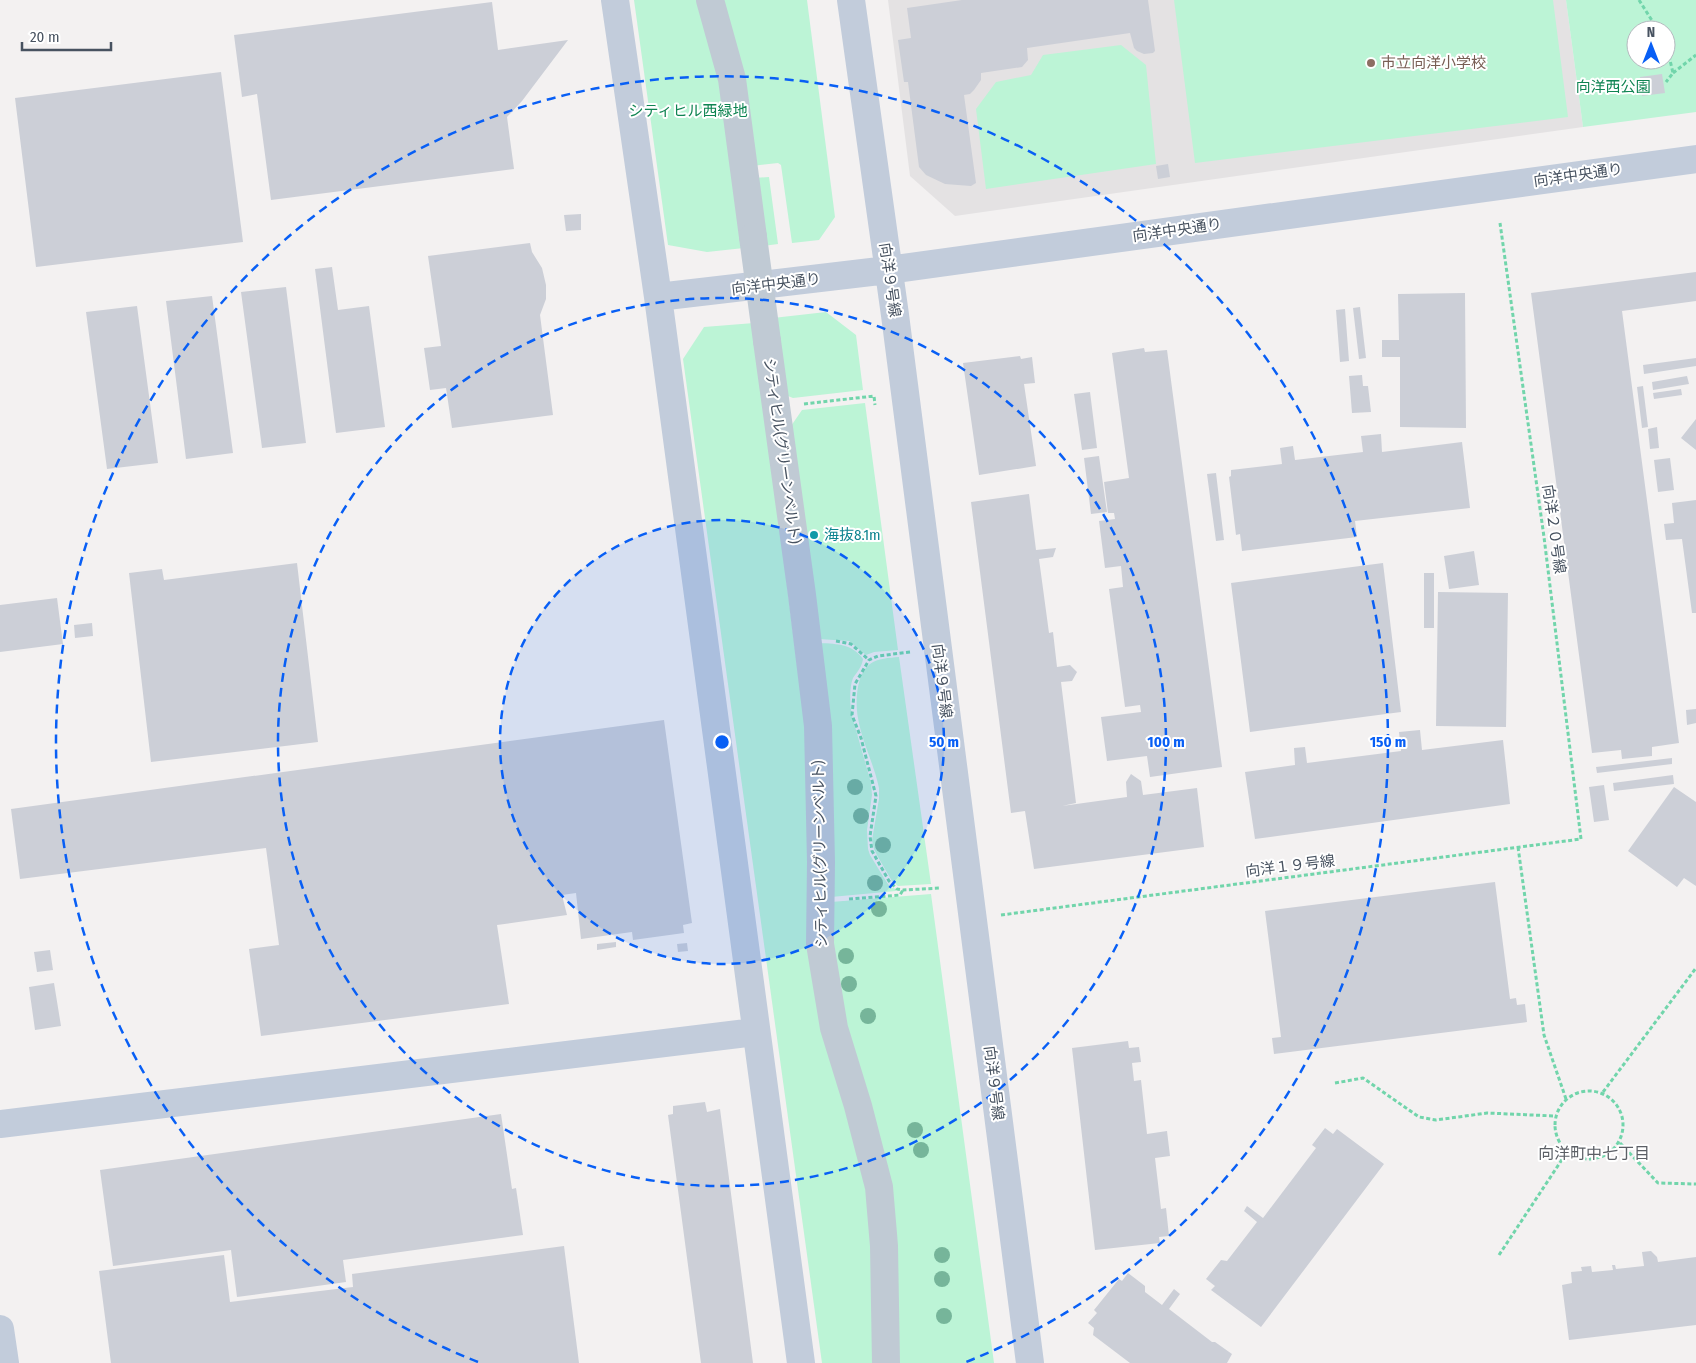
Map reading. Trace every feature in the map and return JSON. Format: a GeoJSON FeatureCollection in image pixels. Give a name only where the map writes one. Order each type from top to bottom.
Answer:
{"type":"FeatureCollection","features":[{"type":"Feature","properties":{"kind":"street"},"geometry":{"type":"LineString","coordinates":[[615,0],[658,297],[755,1032],[801,1363]]}},
{"type":"Feature","properties":{"kind":"street","name":"シティヒル(グリーンベルト)"},"geometry":{"type":"LineString","coordinates":[[710,0],[732,79],[808,643],[818,726],[820,944],[834,1028],[858,1106],[878,1187],[884,1246],[886,1363]]}},
{"type":"Feature","properties":{"kind":"street","name":"向洋９号線"},"geometry":{"type":"LineString","coordinates":[[851,0],[895,315],[1030,1363]]}},
{"type":"Feature","properties":{"kind":"street","name":"向洋中央通り"},"geometry":{"type":"LineString","coordinates":[[658,297],[888,270],[1696,159]]}},
{"type":"Feature","properties":{"kind":"street"},"geometry":{"type":"LineString","coordinates":[[0,1124],[755,1032]]}},
{"type":"Feature","properties":{"kind":"street"},"geometry":{"type":"LineString","coordinates":[[0,1330],[5,1363]]}},
{"type":"Feature","properties":{"kind":"path"},"geometry":{"type":"LineString","coordinates":[[1639,0],[1652,20]]}},
{"type":"Feature","properties":{"kind":"path"},"geometry":{"type":"LineString","coordinates":[[1666,82],[1673,73],[1696,55]]}},
{"type":"Feature","properties":{"kind":"path","name":"向洋２０号線"},"geometry":{"type":"LineString","coordinates":[[1500,223],[1544,537],[1581,839]]}},
{"type":"Feature","properties":{"kind":"path"},"geometry":{"type":"LineString","coordinates":[[776,408],[874,396]]}},
{"type":"Feature","properties":{"kind":"path"},"geometry":{"type":"LineString","coordinates":[[808,643],[840,641],[851,644],[869,660]]}},
{"type":"Feature","properties":{"kind":"path"},"geometry":{"type":"LineString","coordinates":[[910,652],[878,656],[869,660],[854,684],[852,715],[864,747],[876,796],[870,836],[872,851],[889,881],[897,888],[903,890],[942,888]]}},
{"type":"Feature","properties":{"kind":"path","name":"向洋１９号線"},"geometry":{"type":"LineString","coordinates":[[1001,915],[1581,839]]}},
{"type":"Feature","properties":{"kind":"path"},"geometry":{"type":"LineString","coordinates":[[1518,847],[1544,1035],[1566,1099]]}},
{"type":"Feature","properties":{"kind":"path"},"geometry":{"type":"LineString","coordinates":[[820,901],[900,895],[903,890]]}},
{"type":"Feature","properties":{"kind":"path"},"geometry":{"type":"LineString","coordinates":[[1603,1092],[1696,968]]}},
{"type":"Feature","properties":{"kind":"path"},"geometry":{"type":"LineString","coordinates":[[1335,1083],[1363,1078],[1419,1117],[1436,1120],[1487,1113],[1555,1116]]}},
{"type":"Feature","properties":{"kind":"path"},"geometry":{"type":"LineString","coordinates":[[1584,1090],[1603,1092],[1619,1105],[1625,1124],[1620,1143],[1604,1156],[1585,1160],[1567,1152],[1556,1135],[1555,1116],[1566,1099],[1584,1090]]}},
{"type":"Feature","properties":{"kind":"path"},"geometry":{"type":"LineString","coordinates":[[1620,1143],[1658,1183],[1696,1184]]}},
{"type":"Feature","properties":{"kind":"path"},"geometry":{"type":"LineString","coordinates":[[1499,1254],[1567,1152]]}},
{"type":"Feature","properties":{"kind":"shaded area"},"geometry":{"type":"Polygon","coordinates":[[[888,0],[1566,0],[1583,127],[955,216],[910,176],[888,0]]]}},
{"type":"Feature","properties":{"kind":"green space","name":"シティヒル西緑地"},"geometry":{"type":"Polygon","coordinates":[[[634,0],[699,0],[723,90],[744,248],[707,252],[668,245],[634,0]]]}},
{"type":"Feature","properties":{"kind":"green space"},"geometry":{"type":"Polygon","coordinates":[[[717,0],[807,0],[835,217],[819,240],[792,243],[781,165],[778,163],[752,166],[717,0]]]}},
{"type":"Feature","properties":{"kind":"green space","name":"市立向洋小学校"},"geometry":{"type":"Polygon","coordinates":[[[1174,0],[1553,0],[1568,117],[1195,163],[1174,0]]]}},
{"type":"Feature","properties":{"kind":"green space","name":"向洋西公園"},"geometry":{"type":"Polygon","coordinates":[[[1566,0],[1696,0],[1696,112],[1583,127],[1566,0]]]}},
{"type":"Feature","properties":{"kind":"green space"},"geometry":{"type":"Polygon","coordinates":[[[1121,45],[1146,65],[1156,164],[986,189],[976,109],[996,82],[1031,75],[1043,55],[1121,45]]]}},
{"type":"Feature","properties":{"kind":"green space"},"geometry":{"type":"Polygon","coordinates":[[[769,177],[778,244],[763,246],[754,178],[769,177]]]}},
{"type":"Feature","properties":{"kind":"green space"},"geometry":{"type":"Polygon","coordinates":[[[826,312],[856,335],[863,390],[793,398],[788,396],[773,318],[826,312]]]}},
{"type":"Feature","properties":{"kind":"green space"},"geometry":{"type":"Polygon","coordinates":[[[754,323],[856,1133],[872,1222],[876,1363],[822,1363],[683,359],[704,327],[754,323]]]}},
{"type":"Feature","properties":{"kind":"green space"},"geometry":{"type":"Polygon","coordinates":[[[865,403],[898,650],[874,652],[866,655],[849,641],[819,639],[791,426],[802,410],[865,403]]]}},
{"type":"Feature","properties":{"kind":"green space"},"geometry":{"type":"Polygon","coordinates":[[[820,643],[849,648],[854,650],[863,659],[853,678],[850,702],[852,716],[871,783],[872,795],[867,830],[868,849],[890,887],[896,889],[896,891],[831,897],[820,643]]]}},
{"type":"Feature","properties":{"kind":"green space"},"geometry":{"type":"Polygon","coordinates":[[[899,657],[931,884],[898,886],[892,881],[878,857],[872,840],[879,788],[857,712],[859,682],[865,669],[873,662],[880,659],[899,657]]]}},
{"type":"Feature","properties":{"kind":"green space"},"geometry":{"type":"Polygon","coordinates":[[[931,894],[994,1363],[895,1363],[849,1041],[833,958],[831,902],[931,894]]]}},
{"type":"Feature","properties":{"kind":"building"},"geometry":{"type":"Polygon","coordinates":[[[962,0],[1148,0],[1155,51],[1144,54],[1137,51],[1134,48],[1130,33],[1027,48],[1028,60],[1022,67],[981,73],[981,80],[974,90],[970,94],[964,95],[976,183],[971,186],[945,184],[926,175],[919,167],[908,82],[904,82],[898,40],[911,38],[907,8],[962,0]]]}},
{"type":"Feature","properties":{"kind":"building"},"geometry":{"type":"Polygon","coordinates":[[[492,2],[498,50],[568,40],[522,101],[507,117],[514,169],[271,200],[257,94],[242,97],[234,35],[492,2]]]}},
{"type":"Feature","properties":{"kind":"building"},"geometry":{"type":"Polygon","coordinates":[[[221,72],[243,242],[36,267],[15,98],[221,72]]]}},
{"type":"Feature","properties":{"kind":"building"},"geometry":{"type":"Polygon","coordinates":[[[1662,74],[1665,93],[1642,96],[1640,77],[1662,74]]]}},
{"type":"Feature","properties":{"kind":"building"},"geometry":{"type":"Polygon","coordinates":[[[1168,164],[1170,177],[1158,179],[1156,166],[1168,164]]]}},
{"type":"Feature","properties":{"kind":"building"},"geometry":{"type":"Polygon","coordinates":[[[581,214],[581,230],[566,231],[564,215],[581,214]]]}},
{"type":"Feature","properties":{"kind":"building"},"geometry":{"type":"Polygon","coordinates":[[[530,243],[532,252],[542,268],[546,285],[546,299],[540,315],[553,415],[452,428],[446,388],[430,390],[424,348],[441,346],[428,256],[530,243]]]}},
{"type":"Feature","properties":{"kind":"building"},"geometry":{"type":"Polygon","coordinates":[[[332,267],[338,310],[369,306],[385,427],[336,433],[315,269],[332,267]]]}},
{"type":"Feature","properties":{"kind":"building"},"geometry":{"type":"Polygon","coordinates":[[[1696,272],[1696,301],[1622,311],[1679,743],[1652,747],[1652,756],[1622,759],[1621,750],[1592,753],[1531,293],[1696,272]]]}},
{"type":"Feature","properties":{"kind":"building"},"geometry":{"type":"Polygon","coordinates":[[[286,287],[306,443],[262,448],[241,292],[286,287]]]}},
{"type":"Feature","properties":{"kind":"building"},"geometry":{"type":"Polygon","coordinates":[[[1465,293],[1466,428],[1400,427],[1400,357],[1382,357],[1382,340],[1399,340],[1398,294],[1465,293]]]}},
{"type":"Feature","properties":{"kind":"building"},"geometry":{"type":"Polygon","coordinates":[[[212,296],[233,453],[186,459],[166,301],[212,296]]]}},
{"type":"Feature","properties":{"kind":"building"},"geometry":{"type":"Polygon","coordinates":[[[137,306],[158,463],[107,469],[86,312],[137,306]]]}},
{"type":"Feature","properties":{"kind":"building"},"geometry":{"type":"Polygon","coordinates":[[[1360,307],[1366,358],[1359,359],[1353,308],[1360,307]]]}},
{"type":"Feature","properties":{"kind":"building"},"geometry":{"type":"Polygon","coordinates":[[[1345,309],[1349,361],[1340,362],[1336,310],[1345,309]]]}},
{"type":"Feature","properties":{"kind":"building"},"geometry":{"type":"Polygon","coordinates":[[[1144,348],[1145,352],[1167,350],[1222,767],[1150,777],[1147,756],[1107,761],[1101,717],[1141,712],[1140,705],[1125,707],[1109,589],[1123,587],[1121,566],[1105,568],[1099,521],[1115,519],[1114,513],[1108,513],[1104,482],[1129,478],[1112,353],[1144,348]]]}},
{"type":"Feature","properties":{"kind":"building"},"geometry":{"type":"Polygon","coordinates":[[[1020,356],[1021,359],[1032,357],[1035,383],[1024,384],[1036,466],[979,475],[963,363],[1020,356]]]}},
{"type":"Feature","properties":{"kind":"building"},"geometry":{"type":"Polygon","coordinates":[[[1696,358],[1696,366],[1644,374],[1643,365],[1696,358]]]}},
{"type":"Feature","properties":{"kind":"building"},"geometry":{"type":"Polygon","coordinates":[[[1362,375],[1363,386],[1368,386],[1371,412],[1352,413],[1349,376],[1362,375]]]}},
{"type":"Feature","properties":{"kind":"building"},"geometry":{"type":"Polygon","coordinates":[[[1687,376],[1689,384],[1653,390],[1652,382],[1687,376]]]}},
{"type":"Feature","properties":{"kind":"building"},"geometry":{"type":"Polygon","coordinates":[[[1643,386],[1648,427],[1642,428],[1637,387],[1643,386]]]}},
{"type":"Feature","properties":{"kind":"building"},"geometry":{"type":"Polygon","coordinates":[[[1681,389],[1682,395],[1654,399],[1653,393],[1681,389]]]}},
{"type":"Feature","properties":{"kind":"building"},"geometry":{"type":"Polygon","coordinates":[[[1090,392],[1097,448],[1082,450],[1074,394],[1090,392]]]}},
{"type":"Feature","properties":{"kind":"building"},"geometry":{"type":"Polygon","coordinates":[[[1696,419],[1696,450],[1681,438],[1696,419]]]}},
{"type":"Feature","properties":{"kind":"building"},"geometry":{"type":"Polygon","coordinates":[[[1657,427],[1659,448],[1650,449],[1648,429],[1657,427]]]}},
{"type":"Feature","properties":{"kind":"building"},"geometry":{"type":"Polygon","coordinates":[[[1381,434],[1382,452],[1462,442],[1470,508],[1355,521],[1357,537],[1242,551],[1240,534],[1236,535],[1229,477],[1231,476],[1231,470],[1282,464],[1280,448],[1293,446],[1295,460],[1363,452],[1361,436],[1381,434]]]}},
{"type":"Feature","properties":{"kind":"building"},"geometry":{"type":"Polygon","coordinates":[[[1099,456],[1107,512],[1091,514],[1084,458],[1099,456]]]}},
{"type":"Feature","properties":{"kind":"building"},"geometry":{"type":"Polygon","coordinates":[[[1670,458],[1674,490],[1658,492],[1654,460],[1670,458]]]}},
{"type":"Feature","properties":{"kind":"building"},"geometry":{"type":"Polygon","coordinates":[[[1216,473],[1224,540],[1216,541],[1207,474],[1216,473]]]}},
{"type":"Feature","properties":{"kind":"building"},"geometry":{"type":"Polygon","coordinates":[[[1029,494],[1036,550],[1056,548],[1053,557],[1039,559],[1049,633],[1053,632],[1057,667],[1070,665],[1077,672],[1072,681],[1061,682],[1076,803],[1062,806],[1127,797],[1126,782],[1131,774],[1141,781],[1143,795],[1197,788],[1204,847],[1034,869],[1025,811],[1011,813],[971,502],[1029,494]]]}},
{"type":"Feature","properties":{"kind":"building"},"geometry":{"type":"Polygon","coordinates":[[[1696,500],[1696,613],[1692,613],[1682,539],[1666,540],[1664,524],[1674,523],[1672,503],[1696,500]]]}},
{"type":"Feature","properties":{"kind":"building"},"geometry":{"type":"Polygon","coordinates":[[[1474,551],[1479,585],[1449,589],[1444,556],[1474,551]]]}},
{"type":"Feature","properties":{"kind":"building"},"geometry":{"type":"Polygon","coordinates":[[[297,563],[318,742],[151,762],[129,573],[162,569],[164,580],[297,563]]]}},
{"type":"Feature","properties":{"kind":"building"},"geometry":{"type":"Polygon","coordinates":[[[1383,563],[1401,712],[1250,732],[1231,583],[1383,563]]]}},
{"type":"Feature","properties":{"kind":"building"},"geometry":{"type":"Polygon","coordinates":[[[1424,573],[1434,573],[1434,628],[1424,628],[1424,573]]]}},
{"type":"Feature","properties":{"kind":"building"},"geometry":{"type":"Polygon","coordinates":[[[1438,592],[1508,593],[1506,727],[1436,726],[1438,592]]]}},
{"type":"Feature","properties":{"kind":"building"},"geometry":{"type":"Polygon","coordinates":[[[57,598],[63,644],[0,652],[0,605],[57,598]]]}},
{"type":"Feature","properties":{"kind":"building"},"geometry":{"type":"Polygon","coordinates":[[[92,623],[93,636],[75,638],[74,625],[92,623]]]}},
{"type":"Feature","properties":{"kind":"building"},"geometry":{"type":"Polygon","coordinates":[[[1696,709],[1696,723],[1687,725],[1686,710],[1696,709]]]}},
{"type":"Feature","properties":{"kind":"building"},"geometry":{"type":"Polygon","coordinates":[[[664,720],[692,923],[683,925],[684,933],[633,940],[632,932],[581,939],[576,893],[562,895],[567,915],[497,925],[509,1004],[261,1036],[249,949],[279,945],[266,848],[20,879],[11,809],[664,720]]]}},
{"type":"Feature","properties":{"kind":"building"},"geometry":{"type":"Polygon","coordinates":[[[1420,730],[1422,750],[1503,740],[1510,804],[1255,839],[1245,772],[1295,765],[1294,748],[1305,747],[1307,763],[1401,751],[1399,732],[1420,730]]]}},
{"type":"Feature","properties":{"kind":"building"},"geometry":{"type":"Polygon","coordinates":[[[1672,758],[1672,764],[1597,773],[1596,767],[1672,758]]]}},
{"type":"Feature","properties":{"kind":"building"},"geometry":{"type":"Polygon","coordinates":[[[1673,775],[1674,784],[1614,791],[1613,783],[1673,775]]]}},
{"type":"Feature","properties":{"kind":"building"},"geometry":{"type":"Polygon","coordinates":[[[1604,785],[1609,820],[1594,822],[1589,787],[1604,785]]]}},
{"type":"Feature","properties":{"kind":"building"},"geometry":{"type":"Polygon","coordinates":[[[1674,787],[1696,802],[1696,886],[1684,878],[1677,887],[1628,851],[1674,787]]]}},
{"type":"Feature","properties":{"kind":"building"},"geometry":{"type":"Polygon","coordinates":[[[1495,882],[1510,999],[1516,998],[1517,1005],[1525,1004],[1527,1022],[1274,1054],[1272,1038],[1281,1037],[1265,911],[1495,882]]]}},
{"type":"Feature","properties":{"kind":"building"},"geometry":{"type":"Polygon","coordinates":[[[616,942],[616,947],[597,950],[597,944],[616,942]]]}},
{"type":"Feature","properties":{"kind":"building"},"geometry":{"type":"Polygon","coordinates":[[[687,943],[688,951],[678,952],[677,944],[687,943]]]}},
{"type":"Feature","properties":{"kind":"building"},"geometry":{"type":"Polygon","coordinates":[[[50,950],[53,970],[37,972],[34,952],[50,950]]]}},
{"type":"Feature","properties":{"kind":"building"},"geometry":{"type":"Polygon","coordinates":[[[54,983],[61,1026],[35,1030],[29,987],[54,983]]]}},
{"type":"Feature","properties":{"kind":"building"},"geometry":{"type":"Polygon","coordinates":[[[1128,1041],[1129,1048],[1139,1047],[1141,1062],[1132,1063],[1134,1081],[1141,1080],[1147,1134],[1167,1131],[1170,1156],[1155,1158],[1161,1209],[1166,1208],[1169,1236],[1159,1237],[1160,1243],[1095,1250],[1072,1048],[1128,1041]]]}},
{"type":"Feature","properties":{"kind":"building"},"geometry":{"type":"Polygon","coordinates":[[[705,1102],[707,1112],[720,1109],[753,1363],[701,1363],[668,1115],[673,1114],[673,1106],[705,1102]]]}},
{"type":"Feature","properties":{"kind":"building"},"geometry":{"type":"Polygon","coordinates":[[[501,1114],[512,1189],[516,1188],[523,1235],[343,1260],[346,1282],[237,1297],[231,1250],[113,1266],[100,1170],[501,1114]]]}},
{"type":"Feature","properties":{"kind":"building"},"geometry":{"type":"Polygon","coordinates":[[[1325,1128],[1333,1134],[1337,1129],[1384,1164],[1261,1327],[1211,1290],[1215,1286],[1206,1279],[1221,1260],[1227,1261],[1257,1222],[1244,1211],[1247,1206],[1263,1218],[1316,1148],[1312,1145],[1325,1128]]]}},
{"type":"Feature","properties":{"kind":"building"},"geometry":{"type":"Polygon","coordinates":[[[564,1246],[579,1363],[111,1363],[99,1271],[224,1255],[230,1302],[353,1287],[352,1274],[564,1246]]]}},
{"type":"Feature","properties":{"kind":"building"},"geometry":{"type":"Polygon","coordinates":[[[1651,1251],[1657,1257],[1658,1262],[1696,1257],[1696,1325],[1569,1340],[1562,1285],[1572,1283],[1571,1272],[1582,1271],[1581,1267],[1591,1266],[1592,1272],[1613,1270],[1612,1265],[1615,1265],[1616,1269],[1644,1266],[1642,1252],[1651,1251]]]}},
{"type":"Feature","properties":{"kind":"building"},"geometry":{"type":"Polygon","coordinates":[[[1128,1273],[1145,1286],[1145,1292],[1162,1305],[1174,1289],[1180,1294],[1169,1309],[1212,1342],[1215,1342],[1232,1354],[1227,1363],[1130,1363],[1093,1335],[1094,1328],[1088,1323],[1097,1313],[1094,1310],[1119,1279],[1122,1281],[1128,1273]]]}},
{"type":"Feature","properties":{"kind":"place","name":"市立向洋小学校"},"geometry":{"type":"Point","coordinates":[1371,63]}},
{"type":"Feature","properties":{"kind":"place","name":"海抜8.1m"},"geometry":{"type":"Point","coordinates":[814,535]}},
{"type":"Feature","properties":{"kind":"district","name":"向洋町中七丁目"},"geometry":{"type":"Point","coordinates":[1594,1153]}}]}
